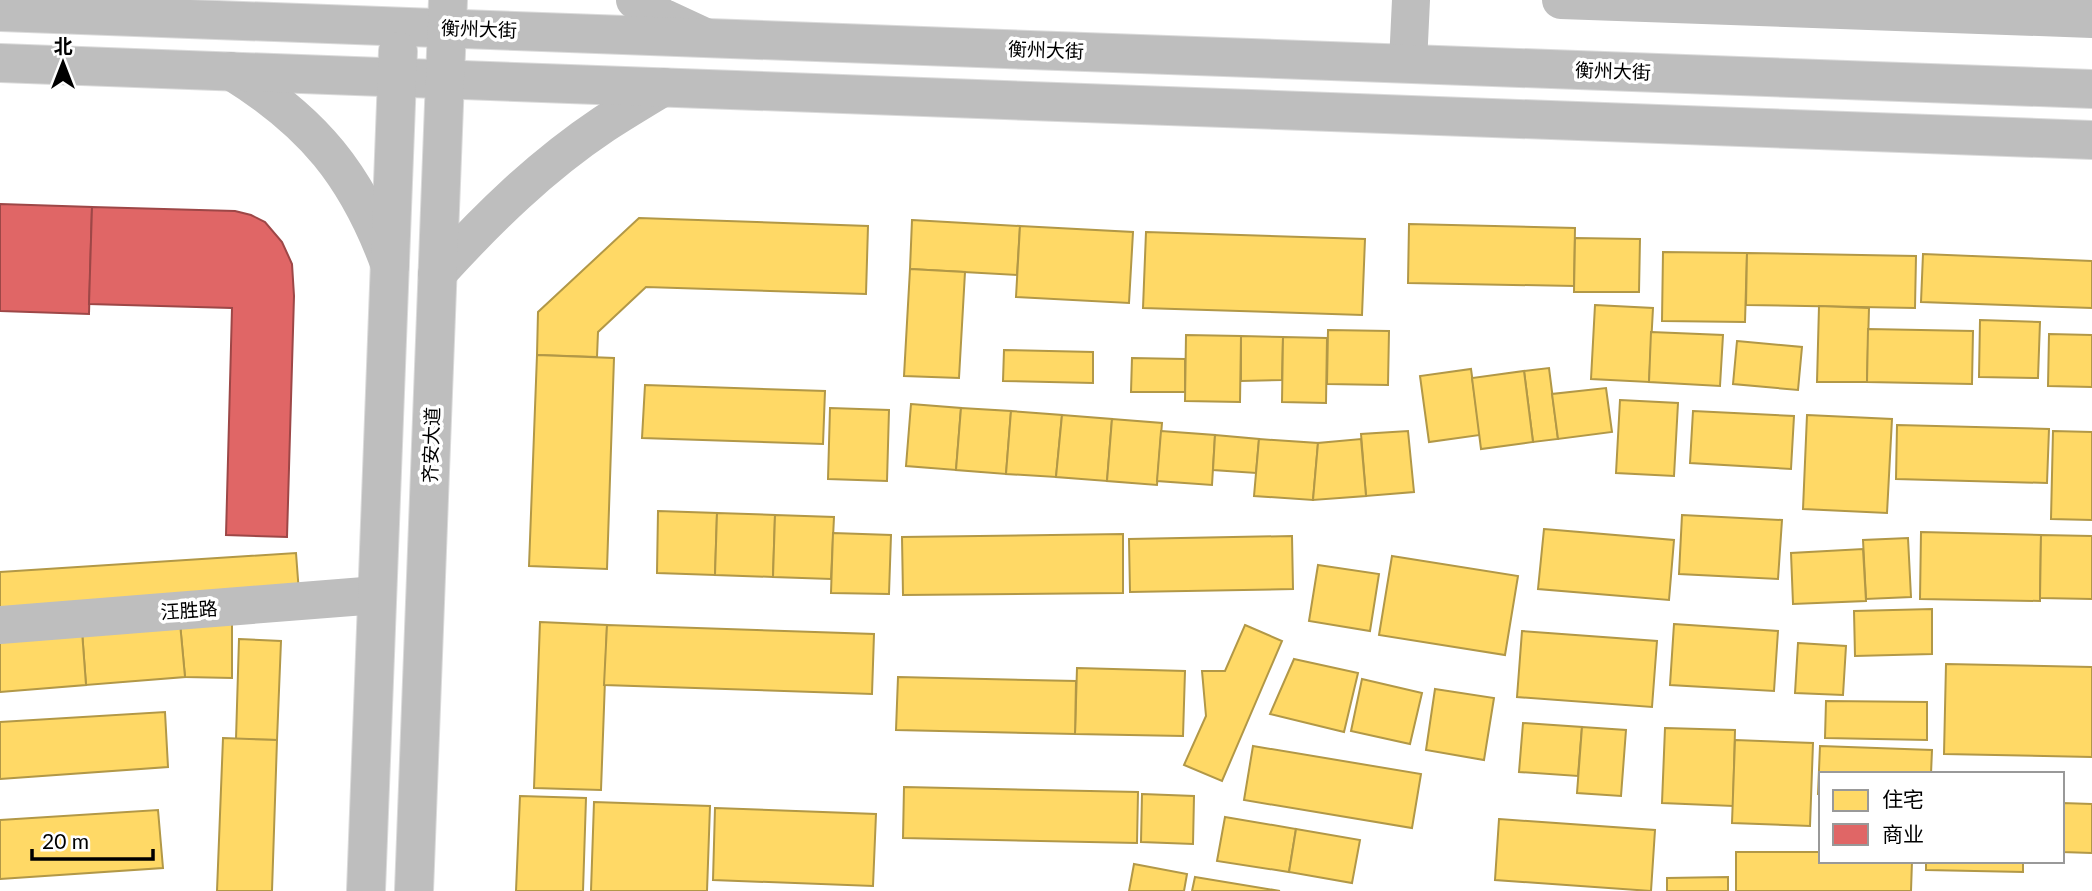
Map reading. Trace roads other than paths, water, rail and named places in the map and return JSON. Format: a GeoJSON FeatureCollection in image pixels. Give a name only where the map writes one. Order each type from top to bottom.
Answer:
{"type":"FeatureCollection","features":[{"type":"Feature","properties":{"kind":"main road"},"geometry":{"type":"LineString","coordinates":[[190,19],[233,0]]}},
{"type":"Feature","properties":{"kind":"main road"},"geometry":{"type":"LineString","coordinates":[[635,0],[662,17],[705,37]]}},
{"type":"Feature","properties":{"kind":"main road"},"geometry":{"type":"LineString","coordinates":[[1408,64],[1411,0]]}},
{"type":"Feature","properties":{"kind":"main road"},"geometry":{"type":"LineString","coordinates":[[1561,0],[2092,19]]}},
{"type":"Feature","properties":{"kind":"main road","name":"衡州大街"},"geometry":{"type":"LineString","coordinates":[[0,12],[190,19],[448,14],[705,37],[2092,89]]}},
{"type":"Feature","properties":{"kind":"main road"},"geometry":{"type":"LineString","coordinates":[[366,891],[399,13]]}},
{"type":"Feature","properties":{"kind":"main road","name":"齐安大道"},"geometry":{"type":"LineString","coordinates":[[414,891],[448,14]]}},
{"type":"Feature","properties":{"kind":"main road"},"geometry":{"type":"LineString","coordinates":[[0,63],[2092,139]]}},
{"type":"Feature","properties":{"kind":"main road"},"geometry":{"type":"LineString","coordinates":[[231,71],[288,111],[314,135],[358,194],[390,266]]}},
{"type":"Feature","properties":{"kind":"main road"},"geometry":{"type":"LineString","coordinates":[[437,274],[499,208],[548,165],[604,124],[664,88]]}},
{"type":"Feature","properties":{"kind":"main road","name":"汪胜路"},"geometry":{"type":"LineString","coordinates":[[0,625],[377,595]]}}]}
